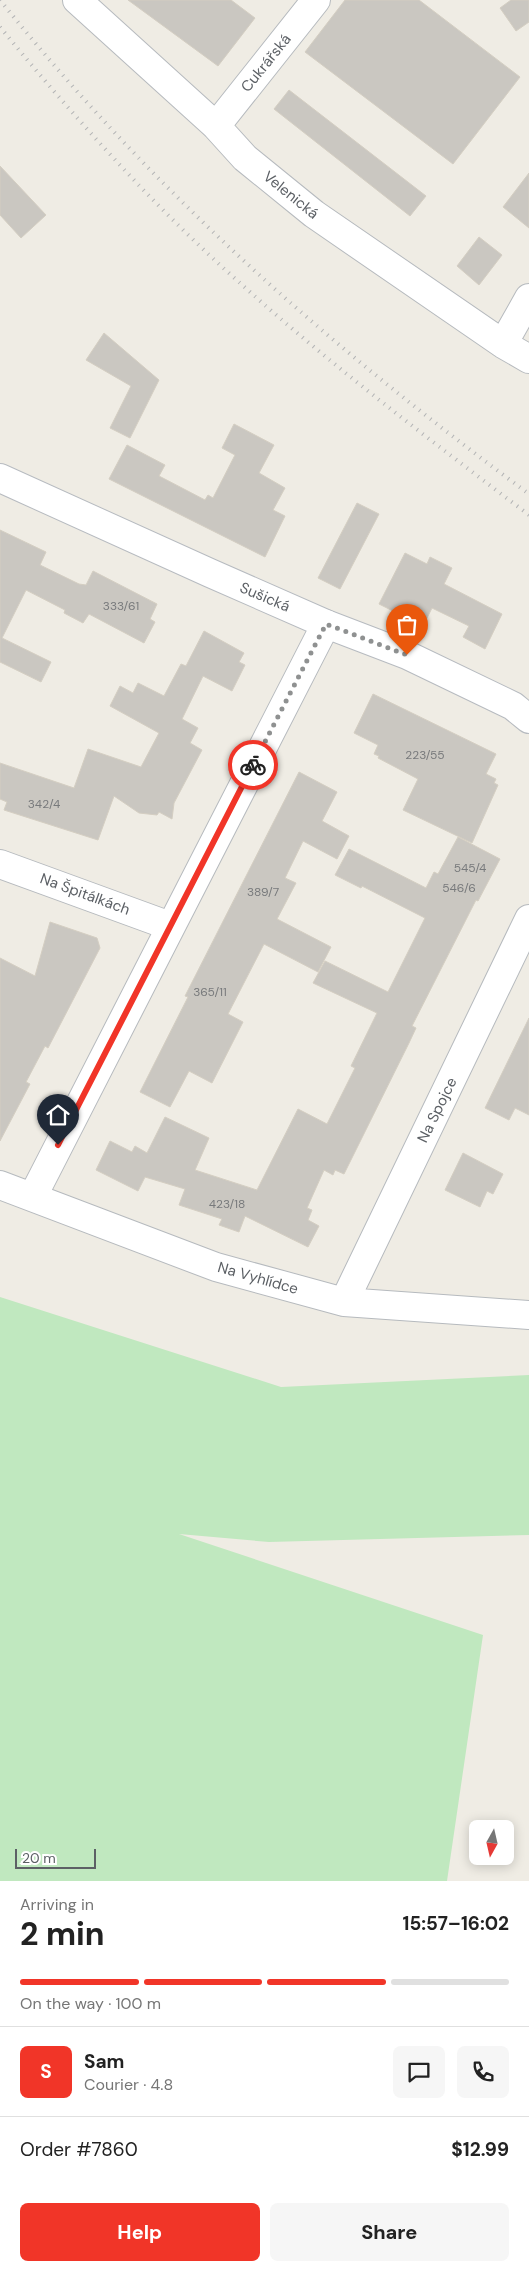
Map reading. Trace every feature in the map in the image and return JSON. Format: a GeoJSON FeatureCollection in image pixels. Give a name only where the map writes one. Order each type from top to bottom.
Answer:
{"type":"FeatureCollection","features":[{"type":"Feature","properties":{"kind":"street","name":"Velenická"},"geometry":{"type":"LineString","coordinates":[[77,0],[216,126],[245,158],[314,214],[503,344],[529,358]]}},
{"type":"Feature","properties":{"kind":"street","name":"Cukrářská"},"geometry":{"type":"LineString","coordinates":[[216,126],[316,0]]}},
{"type":"Feature","properties":{"kind":"street"},"geometry":{"type":"LineString","coordinates":[[503,344],[529,298]]}},
{"type":"Feature","properties":{"kind":"street","name":"Sušická"},"geometry":{"type":"LineString","coordinates":[[0,478],[326,624],[407,655],[513,706],[529,718]]}},
{"type":"Feature","properties":{"kind":"street"},"geometry":{"type":"LineString","coordinates":[[33,1196],[326,624]]}},
{"type":"Feature","properties":{"kind":"street","name":"Na Špitálkách"},"geometry":{"type":"LineString","coordinates":[[0,864],[170,926]]}},
{"type":"Feature","properties":{"kind":"street","name":"Na Spojce"},"geometry":{"type":"LineString","coordinates":[[344,1302],[529,919]]}},
{"type":"Feature","properties":{"kind":"street","name":"Na Vyhlídce"},"geometry":{"type":"LineString","coordinates":[[0,1185],[216,1267],[344,1302],[529,1315]]}},
{"type":"Feature","properties":{"kind":"green space"},"geometry":{"type":"Polygon","coordinates":[[[0,1297],[281,1387],[529,1375],[529,1535],[269,1542],[179,1534],[483,1635],[447,1881],[0,1881],[0,1297]]]}},
{"type":"Feature","properties":{"kind":"building"},"geometry":{"type":"Polygon","coordinates":[[[128,0],[231,0],[255,18],[218,66],[128,0]]]}},
{"type":"Feature","properties":{"kind":"building"},"geometry":{"type":"Polygon","coordinates":[[[345,0],[419,0],[520,77],[453,164],[305,52],[345,0]]]}},
{"type":"Feature","properties":{"kind":"building"},"geometry":{"type":"Polygon","coordinates":[[[511,0],[529,0],[529,22],[516,31],[500,8],[511,0]]]}},
{"type":"Feature","properties":{"kind":"building"},"geometry":{"type":"Polygon","coordinates":[[[289,90],[426,196],[410,216],[274,109],[289,90]]]}},
{"type":"Feature","properties":{"kind":"building"},"geometry":{"type":"Polygon","coordinates":[[[0,166],[46,215],[21,238],[0,215],[0,166]]]}},
{"type":"Feature","properties":{"kind":"building"},"geometry":{"type":"Polygon","coordinates":[[[529,173],[529,228],[503,207],[529,173]]]}},
{"type":"Feature","properties":{"kind":"building"},"geometry":{"type":"Polygon","coordinates":[[[479,237],[502,255],[479,285],[457,266],[479,237]]]}},
{"type":"Feature","properties":{"kind":"building"},"geometry":{"type":"Polygon","coordinates":[[[104,333],[159,380],[130,438],[110,428],[131,386],[86,360],[104,333]]]}},
{"type":"Feature","properties":{"kind":"building"},"geometry":{"type":"Polygon","coordinates":[[[234,424],[274,445],[259,473],[285,488],[273,510],[285,516],[265,557],[109,479],[127,445],[165,465],[159,476],[205,500],[208,495],[213,498],[235,455],[222,448],[234,424]]]}},
{"type":"Feature","properties":{"kind":"building"},"geometry":{"type":"Polygon","coordinates":[[[357,503],[379,514],[340,589],[318,578],[357,503]]]}},
{"type":"Feature","properties":{"kind":"building"},"geometry":{"type":"Polygon","coordinates":[[[0,530],[46,552],[40,565],[79,584],[86,585],[93,571],[157,604],[150,619],[155,622],[144,643],[89,614],[83,623],[64,613],[65,610],[26,590],[2,638],[51,662],[41,682],[0,662],[0,530]]]}},
{"type":"Feature","properties":{"kind":"building"},"geometry":{"type":"Polygon","coordinates":[[[405,553],[427,564],[430,557],[452,568],[444,584],[502,614],[485,649],[463,637],[469,626],[432,608],[423,626],[379,604],[405,553]]]}},
{"type":"Feature","properties":{"kind":"building"},"geometry":{"type":"Polygon","coordinates":[[[204,631],[244,653],[239,662],[245,665],[232,691],[203,676],[182,719],[198,728],[190,743],[202,750],[174,803],[172,819],[159,812],[157,815],[139,813],[114,796],[98,840],[4,810],[7,802],[0,799],[0,763],[74,788],[88,749],[141,767],[159,733],[110,706],[120,686],[133,693],[138,683],[164,696],[181,664],[186,666],[204,631]]]}},
{"type":"Feature","properties":{"kind":"building"},"geometry":{"type":"Polygon","coordinates":[[[373,694],[496,754],[486,774],[496,779],[494,783],[498,785],[472,843],[403,810],[418,779],[378,758],[379,756],[374,754],[378,745],[354,733],[373,694]]]}},
{"type":"Feature","properties":{"kind":"building"},"geometry":{"type":"Polygon","coordinates":[[[299,772],[337,792],[322,821],[349,836],[337,859],[303,841],[285,878],[296,883],[277,919],[331,947],[318,972],[264,944],[228,1014],[243,1022],[212,1083],[189,1071],[170,1107],[140,1092],[188,997],[185,996],[299,772]]]}},
{"type":"Feature","properties":{"kind":"building"},"geometry":{"type":"Polygon","coordinates":[[[458,837],[500,859],[478,901],[476,900],[412,1026],[416,1028],[344,1174],[335,1170],[333,1175],[324,1170],[307,1208],[312,1210],[308,1220],[319,1226],[308,1247],[245,1216],[239,1232],[219,1225],[222,1219],[179,1205],[185,1189],[145,1177],[138,1191],[96,1170],[110,1141],[132,1152],[135,1146],[147,1153],[165,1117],[209,1138],[195,1170],[257,1190],[298,1109],[327,1124],[355,1068],[351,1066],[377,1013],[313,983],[325,961],[388,992],[425,918],[362,886],[361,888],[335,875],[349,849],[426,888],[434,872],[438,874],[458,837]]]}},
{"type":"Feature","properties":{"kind":"building"},"geometry":{"type":"Polygon","coordinates":[[[50,922],[97,938],[100,948],[48,1048],[45,1046],[26,1082],[30,1084],[0,1141],[0,958],[35,976],[50,922]]]}},
{"type":"Feature","properties":{"kind":"building"},"geometry":{"type":"Polygon","coordinates":[[[529,1018],[529,1115],[515,1108],[509,1120],[485,1108],[529,1018]]]}},
{"type":"Feature","properties":{"kind":"building"},"geometry":{"type":"Polygon","coordinates":[[[463,1153],[503,1174],[493,1194],[487,1191],[480,1207],[445,1190],[463,1153]]]}},
{"type":"Feature","properties":{"kind":"railway"},"geometry":{"type":"LineString","coordinates":[[0,0],[59,71],[120,139],[248,265],[384,382],[529,494]]}},
{"type":"Feature","properties":{"kind":"railway"},"geometry":{"type":"LineString","coordinates":[[0,27],[115,160],[207,253],[310,344],[418,431],[529,515]]}},
{"type":"Feature","properties":{"kind":"way so far"},"geometry":{"type":"LineString","coordinates":[[253,765],[326,624],[407,655]]}},
{"type":"Feature","properties":{"kind":"route"},"geometry":{"type":"LineString","coordinates":[[58,1145],[253,765]]}}]}
